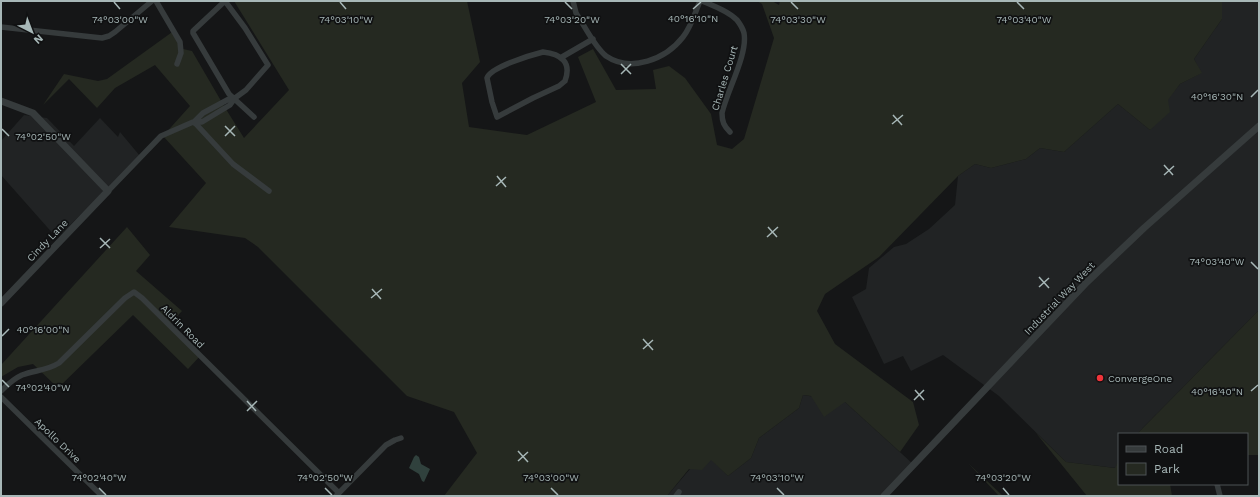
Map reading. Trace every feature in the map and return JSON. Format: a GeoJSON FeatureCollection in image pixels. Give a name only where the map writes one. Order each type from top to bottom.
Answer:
{"type":"FeatureCollection","features":[{"type":"Feature","properties":{"kind":"street"},"geometry":{"type":"LineString","coordinates":[[1,27],[102,38],[115,32],[152,1]]}},
{"type":"Feature","properties":{"kind":"street"},"geometry":{"type":"LineString","coordinates":[[156,1],[180,42],[181,53],[177,64]]}},
{"type":"Feature","properties":{"kind":"street"},"geometry":{"type":"LineString","coordinates":[[235,98],[246,90],[268,65],[245,28],[225,1],[192,32],[229,94],[254,117]]}},
{"type":"Feature","properties":{"kind":"street"},"geometry":{"type":"LineString","coordinates":[[573,1],[576,13],[604,53],[616,61],[635,63],[652,60],[667,52],[682,38],[701,1]]}},
{"type":"Feature","properties":{"kind":"street","name":"Charles Court"},"geometry":{"type":"LineString","coordinates":[[701,1],[733,16],[740,24],[744,32],[744,45],[741,57],[722,113],[722,122],[730,132]]}},
{"type":"Feature","properties":{"kind":"street"},"geometry":{"type":"LineString","coordinates":[[562,57],[593,39]]}},
{"type":"Feature","properties":{"kind":"street"},"geometry":{"type":"LineString","coordinates":[[543,52],[556,54],[562,57],[566,63],[567,70],[566,79],[561,85],[497,117],[487,78],[492,72],[506,65],[543,52]]}},
{"type":"Feature","properties":{"kind":"street","name":"Cindy Lane"},"geometry":{"type":"LineString","coordinates":[[1,303],[161,136],[191,122],[202,122],[230,105],[235,98]]}},
{"type":"Feature","properties":{"kind":"street"},"geometry":{"type":"LineString","coordinates":[[1,101],[33,113],[108,191]]}},
{"type":"Feature","properties":{"kind":"street"},"geometry":{"type":"LineString","coordinates":[[195,123],[233,164],[269,191]]}},
{"type":"Feature","properties":{"kind":"street","name":"Industrial Way West"},"geometry":{"type":"LineString","coordinates":[[884,496],[1088,281],[1144,228],[1259,126]]}},
{"type":"Feature","properties":{"kind":"street","name":"Aldrin Road"},"geometry":{"type":"LineString","coordinates":[[1,391],[18,377],[47,370],[59,363],[125,298],[134,292],[142,298],[337,494]]}},
{"type":"Feature","properties":{"kind":"street","name":"Apollo Drive"},"geometry":{"type":"LineString","coordinates":[[1,397],[102,496]]}},
{"type":"Feature","properties":{"kind":"street"},"geometry":{"type":"LineString","coordinates":[[337,494],[386,445],[401,438]]}},
{"type":"Feature","properties":{"kind":"street"},"geometry":{"type":"LineString","coordinates":[[1217,485],[1220,496]]}},
{"type":"Feature","properties":{"kind":"shaded area"},"geometry":{"type":"Polygon","coordinates":[[[1222,1],[1259,1],[1259,310],[1138,433],[1118,433],[1118,463],[1116,468],[1066,462],[999,396],[943,355],[911,371],[903,356],[884,364],[852,297],[866,289],[869,268],[894,247],[906,244],[929,229],[955,205],[958,176],[975,164],[991,168],[1026,159],[1040,148],[1064,152],[1118,104],[1150,130],[1167,100],[1180,84],[1201,73],[1194,59],[1222,19],[1222,1]]]}},
{"type":"Feature","properties":{"kind":"shaded area"},"geometry":{"type":"Polygon","coordinates":[[[24,115],[47,118],[74,146],[100,118],[118,137],[120,132],[140,156],[62,233],[55,236],[1,175],[1,141],[24,115]]]}},
{"type":"Feature","properties":{"kind":"shaded area"},"geometry":{"type":"Polygon","coordinates":[[[803,395],[845,402],[913,464],[883,496],[667,496],[690,469],[711,459],[728,476],[751,458],[759,438],[799,408],[803,395]]]}},
{"type":"Feature","properties":{"kind":"shaded area"},"geometry":{"type":"Polygon","coordinates":[[[416,455],[419,457],[421,464],[430,469],[424,482],[419,474],[409,468],[416,455]]]}},
{"type":"Feature","properties":{"kind":"green space"},"geometry":{"type":"Polygon","coordinates":[[[234,1],[467,1],[480,62],[462,83],[469,127],[527,135],[596,102],[578,57],[593,49],[616,90],[656,89],[653,70],[669,66],[685,78],[711,114],[717,145],[732,149],[744,139],[774,38],[762,4],[757,1],[772,1],[779,5],[780,1],[1222,1],[1222,19],[1194,59],[1202,73],[1180,84],[1168,100],[1170,112],[1150,130],[1118,104],[1064,152],[1040,148],[1026,159],[991,168],[975,164],[958,176],[879,257],[825,294],[817,311],[835,344],[913,402],[919,425],[900,452],[845,402],[824,417],[811,396],[803,395],[799,408],[759,438],[751,458],[728,476],[711,460],[702,470],[689,469],[667,496],[444,496],[477,453],[454,412],[407,396],[258,247],[245,238],[169,227],[206,183],[163,136],[190,106],[155,65],[115,88],[97,108],[69,79],[43,105],[64,74],[98,81],[107,79],[175,30],[183,49],[192,51],[244,138],[289,90],[234,1]]]}},
{"type":"Feature","properties":{"kind":"green space"},"geometry":{"type":"Polygon","coordinates":[[[127,227],[150,255],[136,271],[182,311],[169,325],[201,355],[188,369],[133,315],[58,388],[33,364],[18,367],[1,377],[1,365],[127,227]]]}},
{"type":"Feature","properties":{"kind":"green space"},"geometry":{"type":"Polygon","coordinates":[[[1259,310],[1259,455],[1248,455],[1248,433],[1138,433],[1259,310]]]}},
{"type":"Feature","properties":{"kind":"green space"},"geometry":{"type":"Polygon","coordinates":[[[1036,433],[1066,462],[1115,468],[1118,462],[1118,485],[1170,485],[1172,496],[1087,496],[1036,433]]]}},
{"type":"Feature","properties":{"kind":"green space"},"geometry":{"type":"Polygon","coordinates":[[[968,463],[1003,496],[999,496],[968,463]]]}},
{"type":"Feature","properties":{"kind":"place","name":"ConvergeOne"},"geometry":{"type":"Point","coordinates":[1100,378]}}]}
